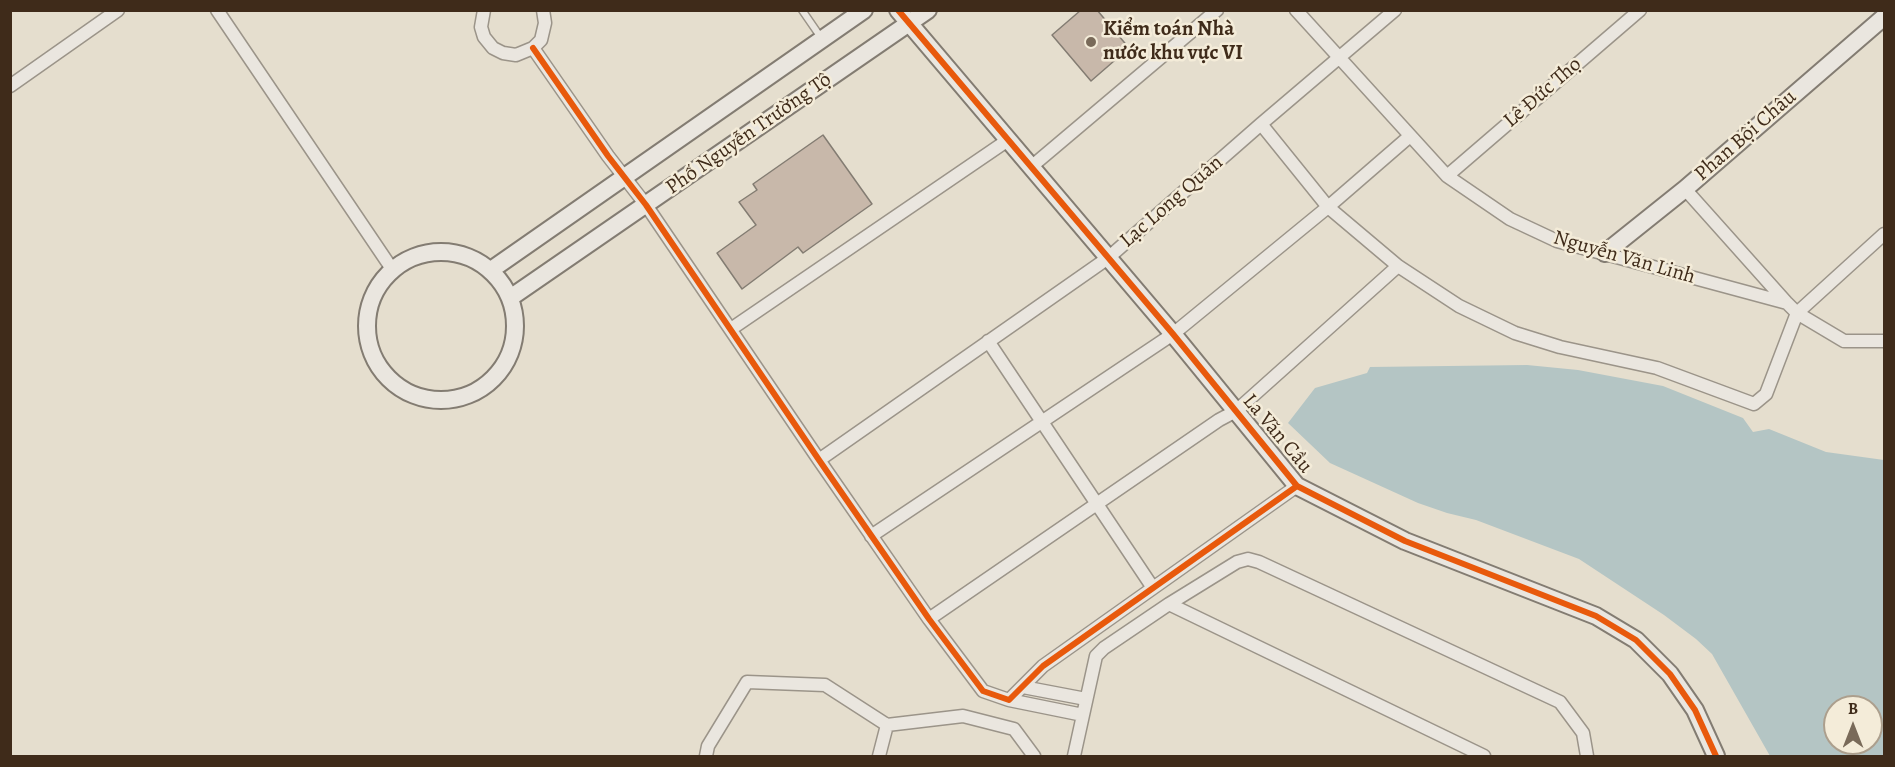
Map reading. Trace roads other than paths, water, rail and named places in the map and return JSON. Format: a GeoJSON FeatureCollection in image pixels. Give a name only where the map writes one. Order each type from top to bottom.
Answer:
{"type":"FeatureCollection","features":[{"type":"Feature","properties":{"kind":"street"},"geometry":{"type":"LineString","coordinates":[[10,86],[118,10]]}},
{"type":"Feature","properties":{"kind":"street"},"geometry":{"type":"LineString","coordinates":[[217,10],[392,269]]}},
{"type":"Feature","properties":{"kind":"street"},"geometry":{"type":"LineString","coordinates":[[484,10],[481,27],[484,37],[493,48],[503,53],[516,55],[533,48],[544,34],[543,10]]}},
{"type":"Feature","properties":{"kind":"street","name":"Phố Nguyễn Trường Tộ"},"geometry":{"type":"LineString","coordinates":[[491,270],[864,10]]}},
{"type":"Feature","properties":{"kind":"street","name":"La Văn Cầu"},"geometry":{"type":"LineString","coordinates":[[898,10],[1173,334],[1297,486],[1405,541],[1596,616],[1636,640],[1670,674],[1695,710],[1716,756]]}},
{"type":"Feature","properties":{"kind":"street","name":"Phố Nguyễn Trường Tộ"},"geometry":{"type":"LineString","coordinates":[[510,298],[928,10]]}},
{"type":"Feature","properties":{"kind":"street"},"geometry":{"type":"LineString","coordinates":[[1031,167],[1217,10]]}},
{"type":"Feature","properties":{"kind":"street","name":"Nguyễn Văn Linh"},"geometry":{"type":"LineString","coordinates":[[1296,10],[1447,176],[1510,219],[1557,241],[1787,303]]}},
{"type":"Feature","properties":{"kind":"street","name":"Lạc Long Quân"},"geometry":{"type":"LineString","coordinates":[[819,460],[1108,258],[1395,10]]}},
{"type":"Feature","properties":{"kind":"street","name":"Lê Đức Thọ"},"geometry":{"type":"LineString","coordinates":[[1447,176],[1640,10]]}},
{"type":"Feature","properties":{"kind":"street","name":"Phan Bội Châu"},"geometry":{"type":"LineString","coordinates":[[1605,253],[1685,189],[1884,17]]}},
{"type":"Feature","properties":{"kind":"street"},"geometry":{"type":"LineString","coordinates":[[533,48],[646,205],[929,619],[983,691],[1009,700],[1083,715]]}},
{"type":"Feature","properties":{"kind":"street"},"geometry":{"type":"LineString","coordinates":[[1261,124],[1328,207],[1398,266],[1459,306],[1515,333],[1560,347],[1657,368],[1755,404],[1766,394],[1797,313],[1884,234]]}},
{"type":"Feature","properties":{"kind":"street"},"geometry":{"type":"LineString","coordinates":[[872,537],[1173,334],[1328,207],[1410,136]]}},
{"type":"Feature","properties":{"kind":"street"},"geometry":{"type":"LineString","coordinates":[[731,329],[1008,140]]}},
{"type":"Feature","properties":{"kind":"street","name":"Nguyễn Văn Linh"},"geometry":{"type":"LineString","coordinates":[[1685,189],[1797,313],[1844,341],[1884,341]]}},
{"type":"Feature","properties":{"kind":"street"},"geometry":{"type":"LineString","coordinates":[[431,252],[453,253],[473,259],[491,270],[502,283],[510,298],[516,323],[513,348],[501,370],[483,388],[460,399],[435,401],[411,395],[389,381],[374,361],[366,337],[367,312],[376,288],[392,269],[411,258],[431,252]]}},
{"type":"Feature","properties":{"kind":"street"},"geometry":{"type":"LineString","coordinates":[[929,619],[1219,420],[1236,411],[1398,266]]}},
{"type":"Feature","properties":{"kind":"street"},"geometry":{"type":"LineString","coordinates":[[988,341],[1154,588]]}},
{"type":"Feature","properties":{"kind":"street"},"geometry":{"type":"LineString","coordinates":[[1009,700],[1043,666],[1297,486]]}},
{"type":"Feature","properties":{"kind":"street"},"geometry":{"type":"LineString","coordinates":[[1074,756],[1096,656],[1104,648],[1169,604],[1237,562],[1248,559],[1259,562],[1560,702],[1582,733],[1587,756]]}},
{"type":"Feature","properties":{"kind":"street"},"geometry":{"type":"LineString","coordinates":[[1169,604],[1484,756]]}},
{"type":"Feature","properties":{"kind":"street"},"geometry":{"type":"LineString","coordinates":[[706,756],[708,746],[747,682],[825,685],[887,725],[963,716],[1014,729],[1034,756]]}},
{"type":"Feature","properties":{"kind":"street"},"geometry":{"type":"LineString","coordinates":[[1023,687],[1086,699]]}},
{"type":"Feature","properties":{"kind":"street"},"geometry":{"type":"LineString","coordinates":[[879,756],[887,725]]}},
{"type":"Feature","properties":{"kind":"lane"},"geometry":{"type":"LineString","coordinates":[[802,10],[822,39]]}},
{"type":"Feature","properties":{"kind":"place","name":"Kiểm toán Nhà nước khu vực VI"},"geometry":{"type":"Point","coordinates":[1091,42]}}]}
